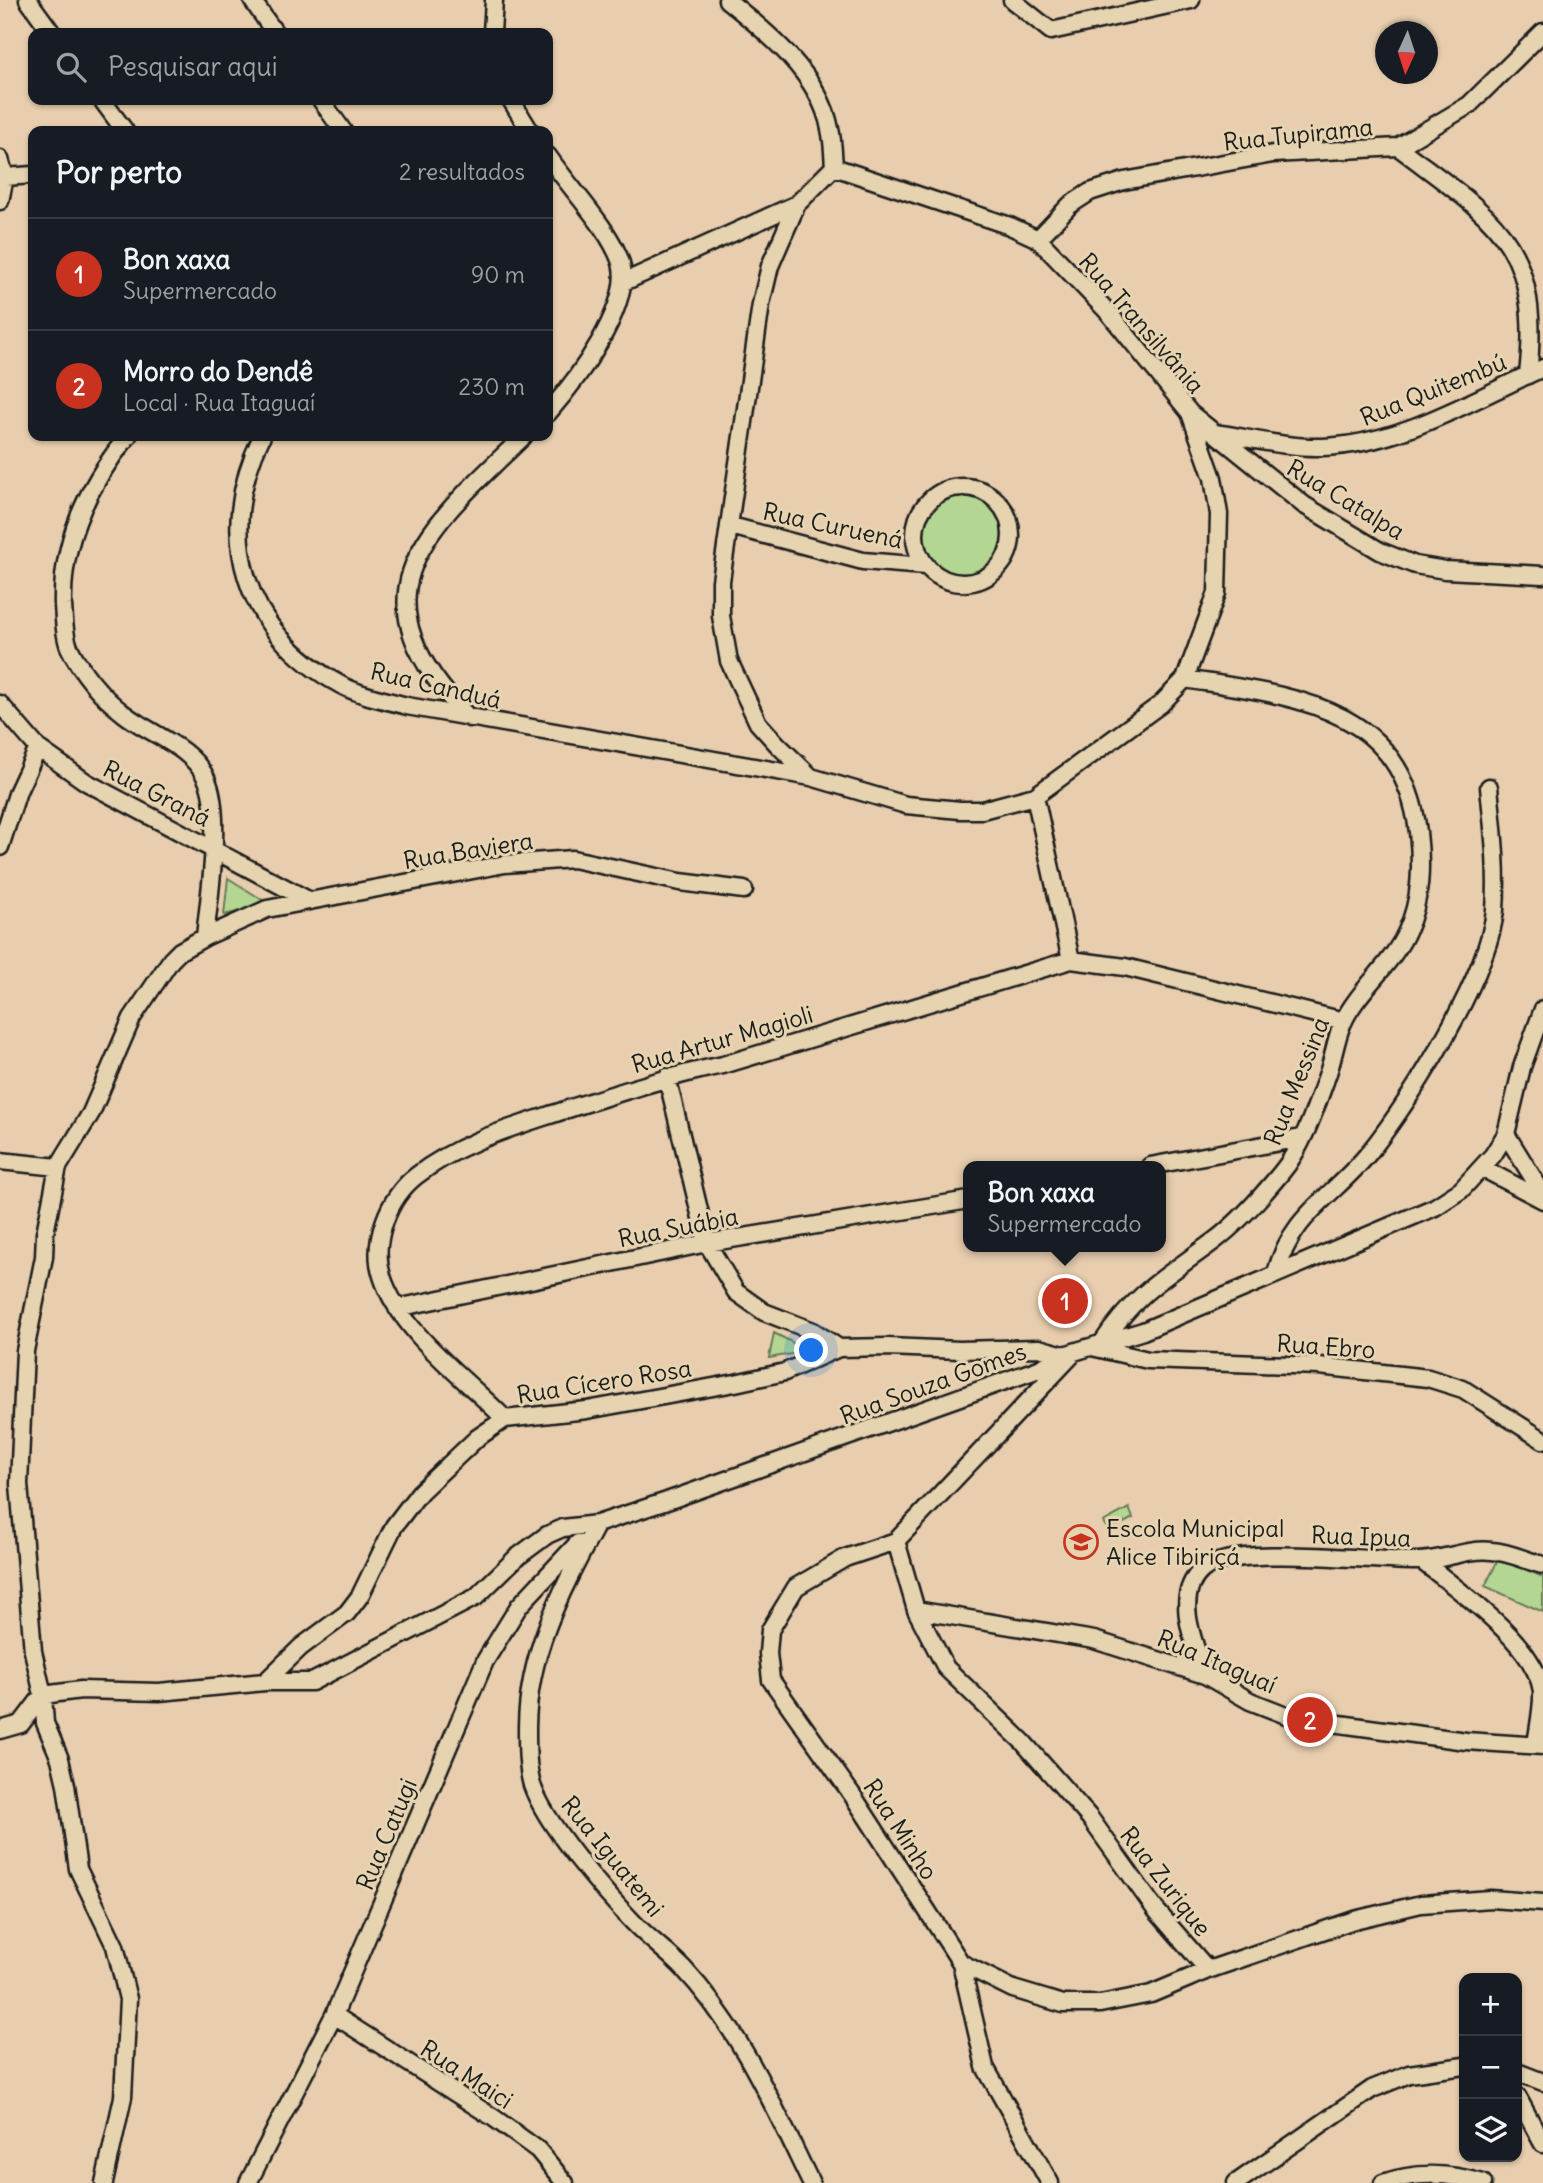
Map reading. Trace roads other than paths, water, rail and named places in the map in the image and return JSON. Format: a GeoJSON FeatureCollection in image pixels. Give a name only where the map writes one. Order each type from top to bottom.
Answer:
{"type":"FeatureCollection","features":[{"type":"Feature","properties":{"kind":"street"},"geometry":{"type":"LineString","coordinates":[[28,0],[48,28]]}},
{"type":"Feature","properties":{"kind":"street"},"geometry":{"type":"LineString","coordinates":[[252,0],[272,28]]}},
{"type":"Feature","properties":{"kind":"street"},"geometry":{"type":"LineString","coordinates":[[727,0],[766,33],[813,86],[830,127],[834,167]]}},
{"type":"Feature","properties":{"kind":"street"},"geometry":{"type":"LineString","coordinates":[[1012,0],[1051,31],[1191,0]]}},
{"type":"Feature","properties":{"kind":"street"},"geometry":{"type":"LineString","coordinates":[[492,28],[494,2]]}},
{"type":"Feature","properties":{"kind":"street","name":"Rua Tupirama"},"geometry":{"type":"LineString","coordinates":[[1038,239],[1070,205],[1090,192],[1124,181],[1273,154],[1398,147],[1469,105],[1543,32]]}},
{"type":"Feature","properties":{"kind":"street"},"geometry":{"type":"LineString","coordinates":[[106,105],[121,126]]}},
{"type":"Feature","properties":{"kind":"street"},"geometry":{"type":"LineString","coordinates":[[325,105],[339,126]]}},
{"type":"Feature","properties":{"kind":"street"},"geometry":{"type":"LineString","coordinates":[[513,105],[527,126]]}},
{"type":"Feature","properties":{"kind":"street"},"geometry":{"type":"LineString","coordinates":[[1398,147],[1515,236],[1532,265],[1541,298],[1536,372]]}},
{"type":"Feature","properties":{"kind":"street"},"geometry":{"type":"LineString","coordinates":[[0,159],[5,177],[0,201]]}},
{"type":"Feature","properties":{"kind":"street"},"geometry":{"type":"LineString","coordinates":[[553,163],[620,260],[624,282],[590,360],[553,407]]}},
{"type":"Feature","properties":{"kind":"street","name":"Rua Transilvânia"},"geometry":{"type":"LineString","coordinates":[[834,167],[1010,226],[1038,239],[1108,312],[1190,413],[1213,478],[1219,514],[1221,553],[1217,593],[1185,679],[1161,704],[1035,796],[982,810],[933,809],[880,799],[811,776],[758,723],[729,661],[721,616],[721,581],[761,304],[778,241],[797,204],[834,167]]}},
{"type":"Feature","properties":{"kind":"street"},"geometry":{"type":"LineString","coordinates":[[5,177],[28,175]]}},
{"type":"Feature","properties":{"kind":"street"},"geometry":{"type":"LineString","coordinates":[[624,282],[797,204]]}},
{"type":"Feature","properties":{"kind":"street","name":"Rua Quitembú"},"geometry":{"type":"LineString","coordinates":[[1214,433],[1319,448],[1353,444],[1393,435],[1536,372]]}},
{"type":"Feature","properties":{"kind":"street","name":"Rua Catalpa"},"geometry":{"type":"LineString","coordinates":[[1190,413],[1304,505],[1380,551],[1415,565],[1445,570],[1543,575]]}},
{"type":"Feature","properties":{"kind":"street"},"geometry":{"type":"LineString","coordinates":[[124,441],[98,477],[75,524],[63,580],[68,646],[99,690],[123,713],[191,760],[206,778],[211,800],[213,848],[205,937]]}},
{"type":"Feature","properties":{"kind":"street","name":"Rua Canduá"},"geometry":{"type":"LineString","coordinates":[[260,441],[247,472],[238,519],[248,582],[260,612],[274,632],[317,671],[344,687],[407,706],[811,776]]}},
{"type":"Feature","properties":{"kind":"street"},"geometry":{"type":"LineString","coordinates":[[469,718],[446,694],[425,660],[412,633],[404,595],[411,566],[424,543],[444,518],[519,441]]}},
{"type":"Feature","properties":{"kind":"street"},"geometry":{"type":"LineString","coordinates":[[954,487],[971,487],[1000,504],[1008,519],[1011,536],[1008,552],[1000,566],[987,577],[971,583],[954,582],[938,577],[925,566],[917,551],[914,535],[917,518],[932,498],[954,487]]}},
{"type":"Feature","properties":{"kind":"street","name":"Rua Curuená"},"geometry":{"type":"LineString","coordinates":[[731,526],[863,561],[925,566]]}},
{"type":"Feature","properties":{"kind":"street","name":"Rua Messina"},"geometry":{"type":"LineString","coordinates":[[1083,1349],[1142,1293],[1217,1239],[1283,1171],[1301,1138],[1328,1072],[1344,1021],[1406,934],[1419,901],[1420,852],[1414,805],[1398,765],[1371,733],[1330,712],[1278,696],[1185,679]]}},
{"type":"Feature","properties":{"kind":"street","name":"Rua Graná"},"geometry":{"type":"LineString","coordinates":[[0,704],[38,748],[86,782],[310,901]]}},
{"type":"Feature","properties":{"kind":"street"},"geometry":{"type":"LineString","coordinates":[[0,847],[18,791],[38,748]]}},
{"type":"Feature","properties":{"kind":"street"},"geometry":{"type":"LineString","coordinates":[[1276,1274],[1290,1235],[1311,1209],[1367,1155],[1405,1101],[1455,1017],[1484,955],[1495,912],[1496,856],[1489,787]]}},
{"type":"Feature","properties":{"kind":"street"},"geometry":{"type":"LineString","coordinates":[[1035,796],[1071,960]]}},
{"type":"Feature","properties":{"kind":"street","name":"Rua Baviera"},"geometry":{"type":"LineString","coordinates":[[58,1167],[91,1113],[132,1018],[160,975],[180,951],[267,909],[506,864],[573,859],[680,882],[744,890]]}},
{"type":"Feature","properties":{"kind":"street","name":"Rua Artur Magioli"},"geometry":{"type":"LineString","coordinates":[[505,1419],[417,1333],[397,1308],[382,1279],[377,1258],[379,1237],[387,1217],[414,1178],[489,1135],[667,1077],[723,1065],[1071,960],[1125,967],[1344,1021]]}},
{"type":"Feature","properties":{"kind":"street"},"geometry":{"type":"LineString","coordinates":[[1543,1009],[1522,1067],[1506,1134],[1482,1168],[1543,1200]]}},
{"type":"Feature","properties":{"kind":"street"},"geometry":{"type":"LineString","coordinates":[[667,1077],[707,1243],[736,1292],[764,1312],[813,1331],[839,1348]]}},
{"type":"Feature","properties":{"kind":"street"},"geometry":{"type":"LineString","coordinates":[[1506,1134],[1543,1195]]}},
{"type":"Feature","properties":{"kind":"street"},"geometry":{"type":"LineString","coordinates":[[1166,1163],[1301,1138]]}},
{"type":"Feature","properties":{"kind":"street"},"geometry":{"type":"LineString","coordinates":[[0,1161],[58,1167],[45,1233],[44,1257],[25,1351],[19,1484],[33,1650],[43,1695],[45,1723],[63,1771],[78,1869],[115,1946],[128,1999],[124,2085],[113,2150],[104,2183]]}},
{"type":"Feature","properties":{"kind":"street","name":"Rua Souza Gomes"},"geometry":{"type":"LineString","coordinates":[[43,1695],[82,1690],[159,1692],[265,1682],[312,1682],[476,1597],[516,1558],[547,1535],[563,1528],[597,1524],[836,1443],[1039,1369],[1083,1349],[1143,1331],[1435,1208],[1461,1190],[1482,1168]]}},
{"type":"Feature","properties":{"kind":"street","name":"Rua Suábia"},"geometry":{"type":"LineString","coordinates":[[397,1308],[707,1243],[963,1201]]}},
{"type":"Feature","properties":{"kind":"street","name":"Rua Cícero Rosa"},"geometry":{"type":"LineString","coordinates":[[265,1682],[301,1647],[348,1614],[360,1596],[394,1525],[420,1492],[477,1438],[505,1419],[587,1410],[760,1378],[785,1372],[839,1348],[1083,1349]]}},
{"type":"Feature","properties":{"kind":"street"},"geometry":{"type":"LineString","coordinates":[[896,1541],[1083,1349]]}},
{"type":"Feature","properties":{"kind":"street","name":"Rua Ebro"},"geometry":{"type":"LineString","coordinates":[[1083,1349],[1148,1360],[1319,1366],[1429,1378],[1463,1389],[1543,1440]]}},
{"type":"Feature","properties":{"kind":"street","name":"Rua Catugi"},"geometry":{"type":"LineString","coordinates":[[248,2183],[334,2015],[485,1661],[519,1606],[597,1524]]}},
{"type":"Feature","properties":{"kind":"street","name":"Rua Iguatemi"},"geometry":{"type":"LineString","coordinates":[[597,1524],[563,1586],[535,1658],[527,1708],[528,1762],[533,1786],[546,1813],[632,1922],[684,1969],[730,2029],[763,2083],[811,2183]]}},
{"type":"Feature","properties":{"kind":"street","name":"Rua Zurique"},"geometry":{"type":"LineString","coordinates":[[896,1541],[916,1610],[946,1668],[1023,1742],[1090,1818],[1155,1909],[1208,1970],[1277,1949],[1354,1920],[1421,1904],[1491,1899],[1543,1903]]}},
{"type":"Feature","properties":{"kind":"street","name":"Rua Minho"},"geometry":{"type":"LineString","coordinates":[[896,1541],[845,1558],[796,1587],[771,1630],[768,1653],[771,1680],[853,1796],[961,1963]]}},
{"type":"Feature","properties":{"kind":"street","name":"Rua Ipua"},"geometry":{"type":"LineString","coordinates":[[1205,1675],[1191,1634],[1187,1608],[1193,1583],[1203,1569],[1231,1558],[1277,1556],[1422,1562],[1462,1551],[1493,1550],[1543,1565]]}},
{"type":"Feature","properties":{"kind":"street","name":"Rua Ipua"},"geometry":{"type":"LineString","coordinates":[[1422,1562],[1472,1601],[1511,1638],[1535,1667],[1543,1693],[1540,1746]]}},
{"type":"Feature","properties":{"kind":"street","name":"Rua Itaguaí"},"geometry":{"type":"LineString","coordinates":[[916,1610],[1094,1640],[1205,1675],[1250,1701],[1286,1715],[1319,1723],[1466,1741],[1540,1746]]}},
{"type":"Feature","properties":{"kind":"street"},"geometry":{"type":"LineString","coordinates":[[0,1730],[21,1724],[43,1695]]}},
{"type":"Feature","properties":{"kind":"street"},"geometry":{"type":"LineString","coordinates":[[961,1963],[1013,1989],[1063,2004],[1100,2004],[1150,1994],[1208,1970]]}},
{"type":"Feature","properties":{"kind":"street"},"geometry":{"type":"LineString","coordinates":[[961,1963],[985,2067],[1050,2183]]}},
{"type":"Feature","properties":{"kind":"street","name":"Rua Maici"},"geometry":{"type":"LineString","coordinates":[[334,2015],[494,2118],[538,2150],[565,2183]]}},
{"type":"Feature","properties":{"kind":"street"},"geometry":{"type":"LineString","coordinates":[[1236,2183],[1372,2089],[1409,2074],[1459,2067]]}},
{"type":"Feature","properties":{"kind":"street"},"geometry":{"type":"LineString","coordinates":[[1522,2074],[1543,2082]]}},
{"type":"Feature","properties":{"kind":"street"},"geometry":{"type":"LineString","coordinates":[[1519,2099],[1543,2144]]}},
{"type":"Feature","properties":{"kind":"street"},"geometry":{"type":"LineString","coordinates":[[1383,2183],[1420,2174],[1455,2175],[1483,2183]]}},
{"type":"Feature","properties":{"kind":"place","name":"Bon xaxa"},"geometry":{"type":"Point","coordinates":[1065,1301]}},
{"type":"Feature","properties":{"kind":"place","name":"Escola Municipal Alice Tibiriçá"},"geometry":{"type":"Point","coordinates":[1081,1542]}},
{"type":"Feature","properties":{"kind":"place","name":"Morro do Dendê"},"geometry":{"type":"Point","coordinates":[1310,1720]}}]}
